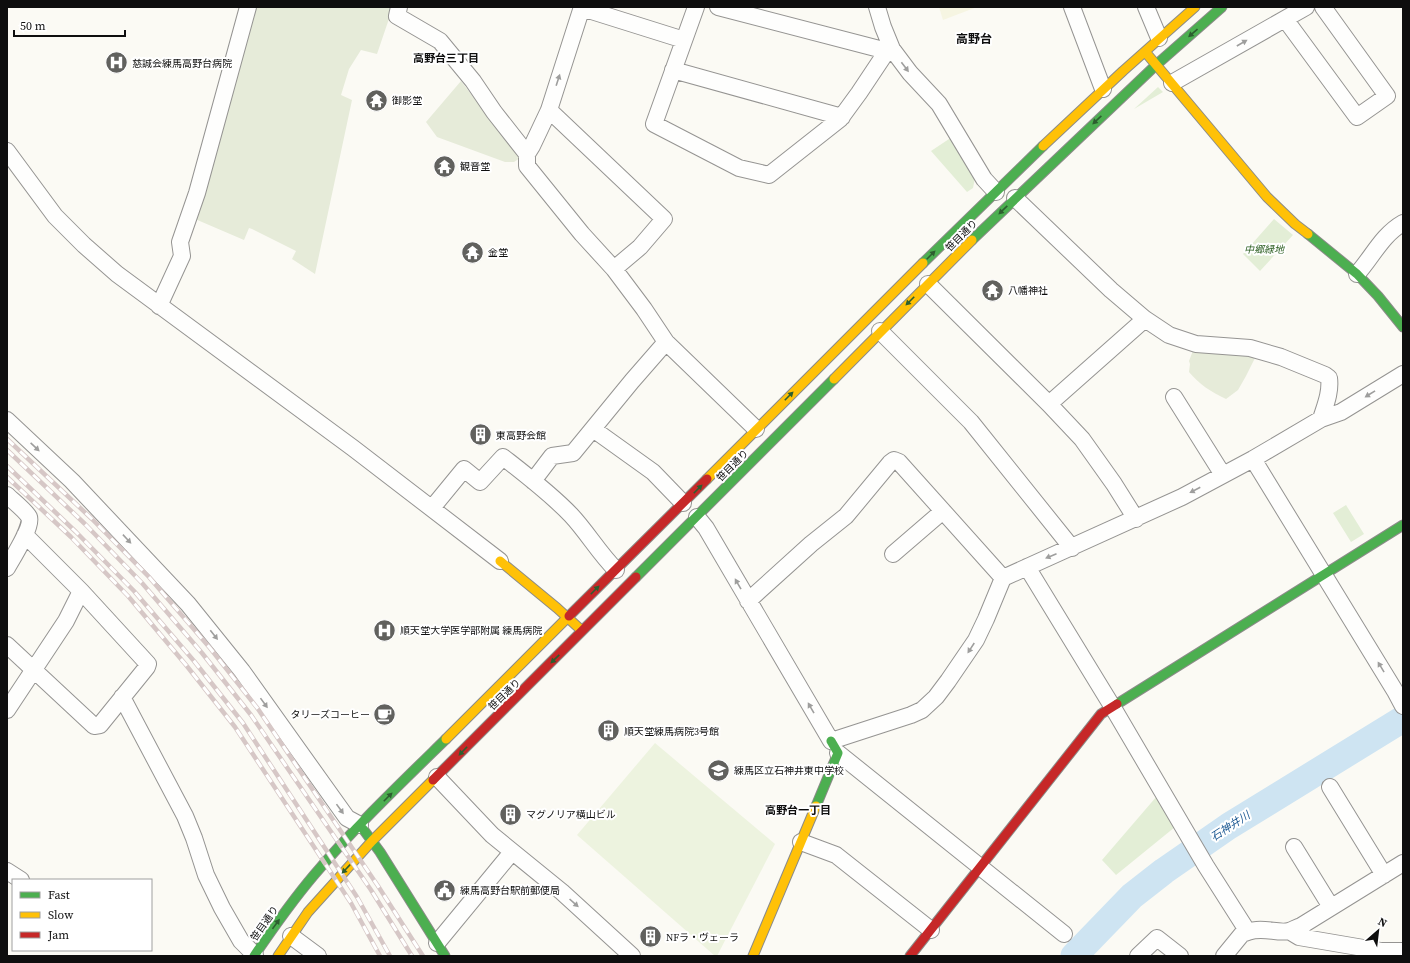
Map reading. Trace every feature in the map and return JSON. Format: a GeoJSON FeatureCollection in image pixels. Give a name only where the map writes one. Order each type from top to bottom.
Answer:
{"type":"FeatureCollection","features":[{"type":"Feature","properties":{"kind":"main road","name":"笹目通り"},"geometry":{"type":"LineString","coordinates":[[255,955],[275,925],[301,891],[360,825],[684,503],[756,429],[1064,125],[1195,7]]}},
{"type":"Feature","properties":{"kind":"main road","name":"笹目通り"},"geometry":{"type":"LineString","coordinates":[[278,956],[308,912],[372,841],[583,632],[1015,198],[1156,65],[1222,7]]}},
{"type":"Feature","properties":{"kind":"main road"},"geometry":{"type":"LineString","coordinates":[[1145,52],[1267,197],[1290,219],[1357,274],[1378,296],[1403,327]]}},
{"type":"Feature","properties":{"kind":"main road"},"geometry":{"type":"LineString","coordinates":[[910,956],[1100,714],[1403,525]]}},
{"type":"Feature","properties":{"kind":"main road"},"geometry":{"type":"LineString","coordinates":[[500,562],[583,632]]}},
{"type":"Feature","properties":{"kind":"main road"},"geometry":{"type":"LineString","coordinates":[[753,956],[801,842],[835,747]]}},
{"type":"Feature","properties":{"kind":"main road"},"geometry":{"type":"LineString","coordinates":[[360,825],[372,841],[441,950]]}},
{"type":"Feature","properties":{"kind":"street"},"geometry":{"type":"LineString","coordinates":[[159,306],[182,256],[180,242],[197,193],[248,7]]}},
{"type":"Feature","properties":{"kind":"street"},"geometry":{"type":"LineString","coordinates":[[399,7],[397,16],[440,41],[473,81],[494,112],[527,154]]}},
{"type":"Feature","properties":{"kind":"street"},"geometry":{"type":"LineString","coordinates":[[696,7],[654,124],[739,168],[769,175],[842,117],[889,50]]}},
{"type":"Feature","properties":{"kind":"street"},"geometry":{"type":"LineString","coordinates":[[718,7],[889,50]]}},
{"type":"Feature","properties":{"kind":"street"},"geometry":{"type":"LineString","coordinates":[[877,7],[889,50],[939,104],[984,179],[996,192]]}},
{"type":"Feature","properties":{"kind":"street"},"geometry":{"type":"LineString","coordinates":[[1072,7],[1103,89]]}},
{"type":"Feature","properties":{"kind":"street"},"geometry":{"type":"LineString","coordinates":[[1146,7],[1159,38]]}},
{"type":"Feature","properties":{"kind":"street"},"geometry":{"type":"LineString","coordinates":[[1172,83],[1306,7]]}},
{"type":"Feature","properties":{"kind":"street"},"geometry":{"type":"LineString","coordinates":[[1285,19],[1357,117],[1387,96],[1323,7]]}},
{"type":"Feature","properties":{"kind":"street"},"geometry":{"type":"LineString","coordinates":[[684,40],[582,8],[549,110],[527,154],[527,166],[582,234],[614,270],[644,309],[666,342],[756,429]]}},
{"type":"Feature","properties":{"kind":"street"},"geometry":{"type":"LineString","coordinates":[[673,70],[842,117]]}},
{"type":"Feature","properties":{"kind":"street"},"geometry":{"type":"LineString","coordinates":[[549,110],[664,219],[640,247],[614,270]]}},
{"type":"Feature","properties":{"kind":"street"},"geometry":{"type":"LineString","coordinates":[[7,151],[56,216],[84,245],[117,274],[353,448],[500,562]]}},
{"type":"Feature","properties":{"kind":"street"},"geometry":{"type":"LineString","coordinates":[[1015,198],[1110,290],[1144,319],[1169,335],[1196,344],[1250,348],[1281,357],[1325,375],[1329,378],[1330,384],[1321,420]]}},
{"type":"Feature","properties":{"kind":"street"},"geometry":{"type":"LineString","coordinates":[[1357,274],[1393,228],[1403,223]]}},
{"type":"Feature","properties":{"kind":"street"},"geometry":{"type":"LineString","coordinates":[[928,284],[1049,404],[1082,439],[1114,484],[1136,519]]}},
{"type":"Feature","properties":{"kind":"street"},"geometry":{"type":"LineString","coordinates":[[1049,404],[1144,319]]}},
{"type":"Feature","properties":{"kind":"street"},"geometry":{"type":"LineString","coordinates":[[880,332],[971,422],[1072,548]]}},
{"type":"Feature","properties":{"kind":"street"},"geometry":{"type":"LineString","coordinates":[[533,481],[552,456],[573,453],[666,342]]}},
{"type":"Feature","properties":{"kind":"street"},"geometry":{"type":"LineString","coordinates":[[835,747],[922,710],[936,697],[976,640],[1003,578],[1182,497],[1321,420],[1341,412],[1403,374]]}},
{"type":"Feature","properties":{"kind":"street"},"geometry":{"type":"LineString","coordinates":[[1174,397],[1223,475]]}},
{"type":"Feature","properties":{"kind":"street"},"geometry":{"type":"LineString","coordinates":[[7,420],[72,481],[188,604],[213,633],[242,672],[347,818],[360,825]]}},
{"type":"Feature","properties":{"kind":"street"},"geometry":{"type":"LineString","coordinates":[[593,429],[653,472],[684,503]]}},
{"type":"Feature","properties":{"kind":"street"},"geometry":{"type":"LineString","coordinates":[[432,508],[464,468],[480,482],[503,457],[533,481],[571,515],[606,560],[616,570]]}},
{"type":"Feature","properties":{"kind":"street"},"geometry":{"type":"LineString","coordinates":[[1253,459],[1395,691],[1401,704]]}},
{"type":"Feature","properties":{"kind":"street"},"geometry":{"type":"LineString","coordinates":[[748,601],[811,544],[846,516],[894,460],[899,462],[1003,578]]}},
{"type":"Feature","properties":{"kind":"street"},"geometry":{"type":"LineString","coordinates":[[7,495],[30,518],[25,535],[7,568]]}},
{"type":"Feature","properties":{"kind":"street"},"geometry":{"type":"LineString","coordinates":[[894,554],[943,511]]}},
{"type":"Feature","properties":{"kind":"street"},"geometry":{"type":"LineString","coordinates":[[697,517],[706,528],[835,747],[1064,934]]}},
{"type":"Feature","properties":{"kind":"street"},"geometry":{"type":"LineString","coordinates":[[7,645],[94,726],[100,725],[148,664],[81,591],[25,535]]}},
{"type":"Feature","properties":{"kind":"street"},"geometry":{"type":"LineString","coordinates":[[1027,567],[1248,932]]}},
{"type":"Feature","properties":{"kind":"street"},"geometry":{"type":"LineString","coordinates":[[7,710],[66,622],[81,591]]}},
{"type":"Feature","properties":{"kind":"street"},"geometry":{"type":"LineString","coordinates":[[122,697],[185,816],[206,875],[222,908],[241,941],[255,955]]}},
{"type":"Feature","properties":{"kind":"street"},"geometry":{"type":"LineString","coordinates":[[437,777],[492,835],[562,892],[632,956]]}},
{"type":"Feature","properties":{"kind":"street"},"geometry":{"type":"LineString","coordinates":[[1330,787],[1384,875]]}},
{"type":"Feature","properties":{"kind":"street"},"geometry":{"type":"LineString","coordinates":[[801,842],[836,855],[931,930]]}},
{"type":"Feature","properties":{"kind":"street"},"geometry":{"type":"LineString","coordinates":[[1294,847],[1331,907]]}},
{"type":"Feature","properties":{"kind":"street"},"geometry":{"type":"LineString","coordinates":[[441,950],[512,852]]}},
{"type":"Feature","properties":{"kind":"street"},"geometry":{"type":"LineString","coordinates":[[1289,931],[1301,926],[1403,863]]}},
{"type":"Feature","properties":{"kind":"street"},"geometry":{"type":"LineString","coordinates":[[7,871],[19,879]]}},
{"type":"Feature","properties":{"kind":"street"},"geometry":{"type":"LineString","coordinates":[[1228,955],[1242,934],[1252,930],[1267,929],[1289,931],[1299,937],[1381,951],[1403,951]]}},
{"type":"Feature","properties":{"kind":"street"},"geometry":{"type":"LineString","coordinates":[[291,936],[318,956]]}},
{"type":"Feature","properties":{"kind":"street"},"geometry":{"type":"LineString","coordinates":[[1138,956],[1157,938],[1180,956]]}},
{"type":"Feature","properties":{"kind":"green space"},"geometry":{"type":"Polygon","coordinates":[[[254,7],[393,7],[377,54],[361,50],[349,69],[341,95],[352,100],[315,274],[292,259],[296,251],[252,229],[249,228],[244,240],[195,219],[254,7]]]}},
{"type":"Feature","properties":{"kind":"green space"},"geometry":{"type":"Polygon","coordinates":[[[939,7],[977,7],[943,20],[939,7]]]}},
{"type":"Feature","properties":{"kind":"green space"},"geometry":{"type":"Polygon","coordinates":[[[461,81],[520,158],[514,162],[505,162],[437,137],[426,122],[461,81]]]}},
{"type":"Feature","properties":{"kind":"green space"},"geometry":{"type":"Polygon","coordinates":[[[1158,87],[1163,92],[1134,109],[1158,87]]]}},
{"type":"Feature","properties":{"kind":"green space"},"geometry":{"type":"Polygon","coordinates":[[[952,137],[975,178],[973,188],[967,192],[931,151],[952,137]]]}},
{"type":"Feature","properties":{"kind":"green space","name":"中郷緑地"},"geometry":{"type":"Polygon","coordinates":[[[1274,219],[1293,235],[1260,271],[1243,254],[1274,219]]]}},
{"type":"Feature","properties":{"kind":"green space"},"geometry":{"type":"Polygon","coordinates":[[[1194,348],[1257,354],[1238,390],[1226,399],[1215,394],[1189,372],[1189,361],[1194,348]]]}},
{"type":"Feature","properties":{"kind":"green space"},"geometry":{"type":"Polygon","coordinates":[[[1346,505],[1364,534],[1351,542],[1333,513],[1346,505]]]}},
{"type":"Feature","properties":{"kind":"green space"},"geometry":{"type":"Polygon","coordinates":[[[655,743],[775,844],[717,956],[715,956],[577,835],[655,743]]]}},
{"type":"Feature","properties":{"kind":"green space"},"geometry":{"type":"Polygon","coordinates":[[[1157,796],[1175,827],[1116,875],[1102,860],[1157,796]]]}},
{"type":"Feature","properties":{"kind":"waterway","name":"石神井川"},"geometry":{"type":"LineString","coordinates":[[1074,956],[1132,896],[1164,871],[1229,826],[1403,719]]}},
{"type":"Feature","properties":{"kind":"railway"},"geometry":{"type":"LineString","coordinates":[[7,439],[92,519],[149,577],[210,648],[258,709],[378,886],[423,956]]}},
{"type":"Feature","properties":{"kind":"railway"},"geometry":{"type":"LineString","coordinates":[[7,450],[85,524],[142,583],[202,653],[251,715],[371,890],[412,956]]}},
{"type":"Feature","properties":{"kind":"railway"},"geometry":{"type":"LineString","coordinates":[[7,466],[76,532],[134,591],[194,661],[243,723],[357,897],[390,956]]}},
{"type":"Feature","properties":{"kind":"railway"},"geometry":{"type":"LineString","coordinates":[[7,477],[71,537],[128,596],[186,665],[235,727],[351,903],[380,956]]}},
{"type":"Feature","properties":{"kind":"traffic: fast"},"geometry":{"type":"LineString","coordinates":[[972,240],[1156,65],[1222,7]]}},
{"type":"Feature","properties":{"kind":"traffic: fast"},"geometry":{"type":"LineString","coordinates":[[923,263],[1043,146]]}},
{"type":"Feature","properties":{"kind":"traffic: fast"},"geometry":{"type":"LineString","coordinates":[[1308,234],[1357,274],[1378,296],[1403,327]]}},
{"type":"Feature","properties":{"kind":"traffic: fast"},"geometry":{"type":"LineString","coordinates":[[636,577],[834,379]]}},
{"type":"Feature","properties":{"kind":"traffic: fast"},"geometry":{"type":"LineString","coordinates":[[1117,704],[1403,525]]}},
{"type":"Feature","properties":{"kind":"traffic: fast"},"geometry":{"type":"LineString","coordinates":[[254,956],[290,905],[330,857],[378,806],[446,739]]}},
{"type":"Feature","properties":{"kind":"traffic: fast"},"geometry":{"type":"LineString","coordinates":[[816,806],[838,753],[831,741]]}},
{"type":"Feature","properties":{"kind":"traffic: fast"},"geometry":{"type":"LineString","coordinates":[[363,829],[380,852],[445,956]]}},
{"type":"Feature","properties":{"kind":"traffic: slow"},"geometry":{"type":"LineString","coordinates":[[1043,146],[1123,71],[1195,7]]}},
{"type":"Feature","properties":{"kind":"traffic: slow"},"geometry":{"type":"LineString","coordinates":[[1147,54],[1267,197],[1295,224],[1308,234]]}},
{"type":"Feature","properties":{"kind":"traffic: slow"},"geometry":{"type":"LineString","coordinates":[[834,379],[972,240]]}},
{"type":"Feature","properties":{"kind":"traffic: slow"},"geometry":{"type":"LineString","coordinates":[[707,479],[923,263]]}},
{"type":"Feature","properties":{"kind":"traffic: slow"},"geometry":{"type":"LineString","coordinates":[[500,561],[579,628]]}},
{"type":"Feature","properties":{"kind":"traffic: slow"},"geometry":{"type":"LineString","coordinates":[[446,739],[569,616]]}},
{"type":"Feature","properties":{"kind":"traffic: slow"},"geometry":{"type":"LineString","coordinates":[[278,956],[308,912],[372,841],[433,780]]}},
{"type":"Feature","properties":{"kind":"traffic: slow"},"geometry":{"type":"LineString","coordinates":[[753,956],[816,806]]}},
{"type":"Feature","properties":{"kind":"traffic: jam"},"geometry":{"type":"LineString","coordinates":[[569,616],[707,479]]}},
{"type":"Feature","properties":{"kind":"traffic: jam"},"geometry":{"type":"LineString","coordinates":[[433,780],[636,577]]}},
{"type":"Feature","properties":{"kind":"traffic: jam"},"geometry":{"type":"LineString","coordinates":[[910,956],[1101,714],[1117,704]]}},
{"type":"Feature","properties":{"kind":"place","name":"慈誠会練馬高野台病院"},"geometry":{"type":"Point","coordinates":[117,63]}},
{"type":"Feature","properties":{"kind":"place","name":"御影堂"},"geometry":{"type":"Point","coordinates":[377,100]}},
{"type":"Feature","properties":{"kind":"place","name":"観音堂"},"geometry":{"type":"Point","coordinates":[444,166]}},
{"type":"Feature","properties":{"kind":"place","name":"金堂"},"geometry":{"type":"Point","coordinates":[472,252]}},
{"type":"Feature","properties":{"kind":"place","name":"八幡神社"},"geometry":{"type":"Point","coordinates":[993,290]}},
{"type":"Feature","properties":{"kind":"place","name":"東高野会館"},"geometry":{"type":"Point","coordinates":[480,435]}},
{"type":"Feature","properties":{"kind":"place","name":"順天堂大学医学部附属 練馬病院"},"geometry":{"type":"Point","coordinates":[385,630]}},
{"type":"Feature","properties":{"kind":"place","name":"タリーズコーヒー"},"geometry":{"type":"Point","coordinates":[385,714]}},
{"type":"Feature","properties":{"kind":"place","name":"順天堂練馬病院3号館"},"geometry":{"type":"Point","coordinates":[608,731]}},
{"type":"Feature","properties":{"kind":"place","name":"練馬区立石神井東中学校"},"geometry":{"type":"Point","coordinates":[718,770]}},
{"type":"Feature","properties":{"kind":"place","name":"マグノリア横山ビル"},"geometry":{"type":"Point","coordinates":[510,814]}},
{"type":"Feature","properties":{"kind":"place","name":"練馬高野台駅前郵便局"},"geometry":{"type":"Point","coordinates":[444,890]}},
{"type":"Feature","properties":{"kind":"place","name":"NFラ・ヴェーラ"},"geometry":{"type":"Point","coordinates":[650,937]}},
{"type":"Feature","properties":{"kind":"district","name":"高野台"},"geometry":{"type":"Point","coordinates":[974,39]}},
{"type":"Feature","properties":{"kind":"district","name":"高野台三丁目"},"geometry":{"type":"Point","coordinates":[446,58]}},
{"type":"Feature","properties":{"kind":"district","name":"高野台一丁目"},"geometry":{"type":"Point","coordinates":[798,810]}}]}
